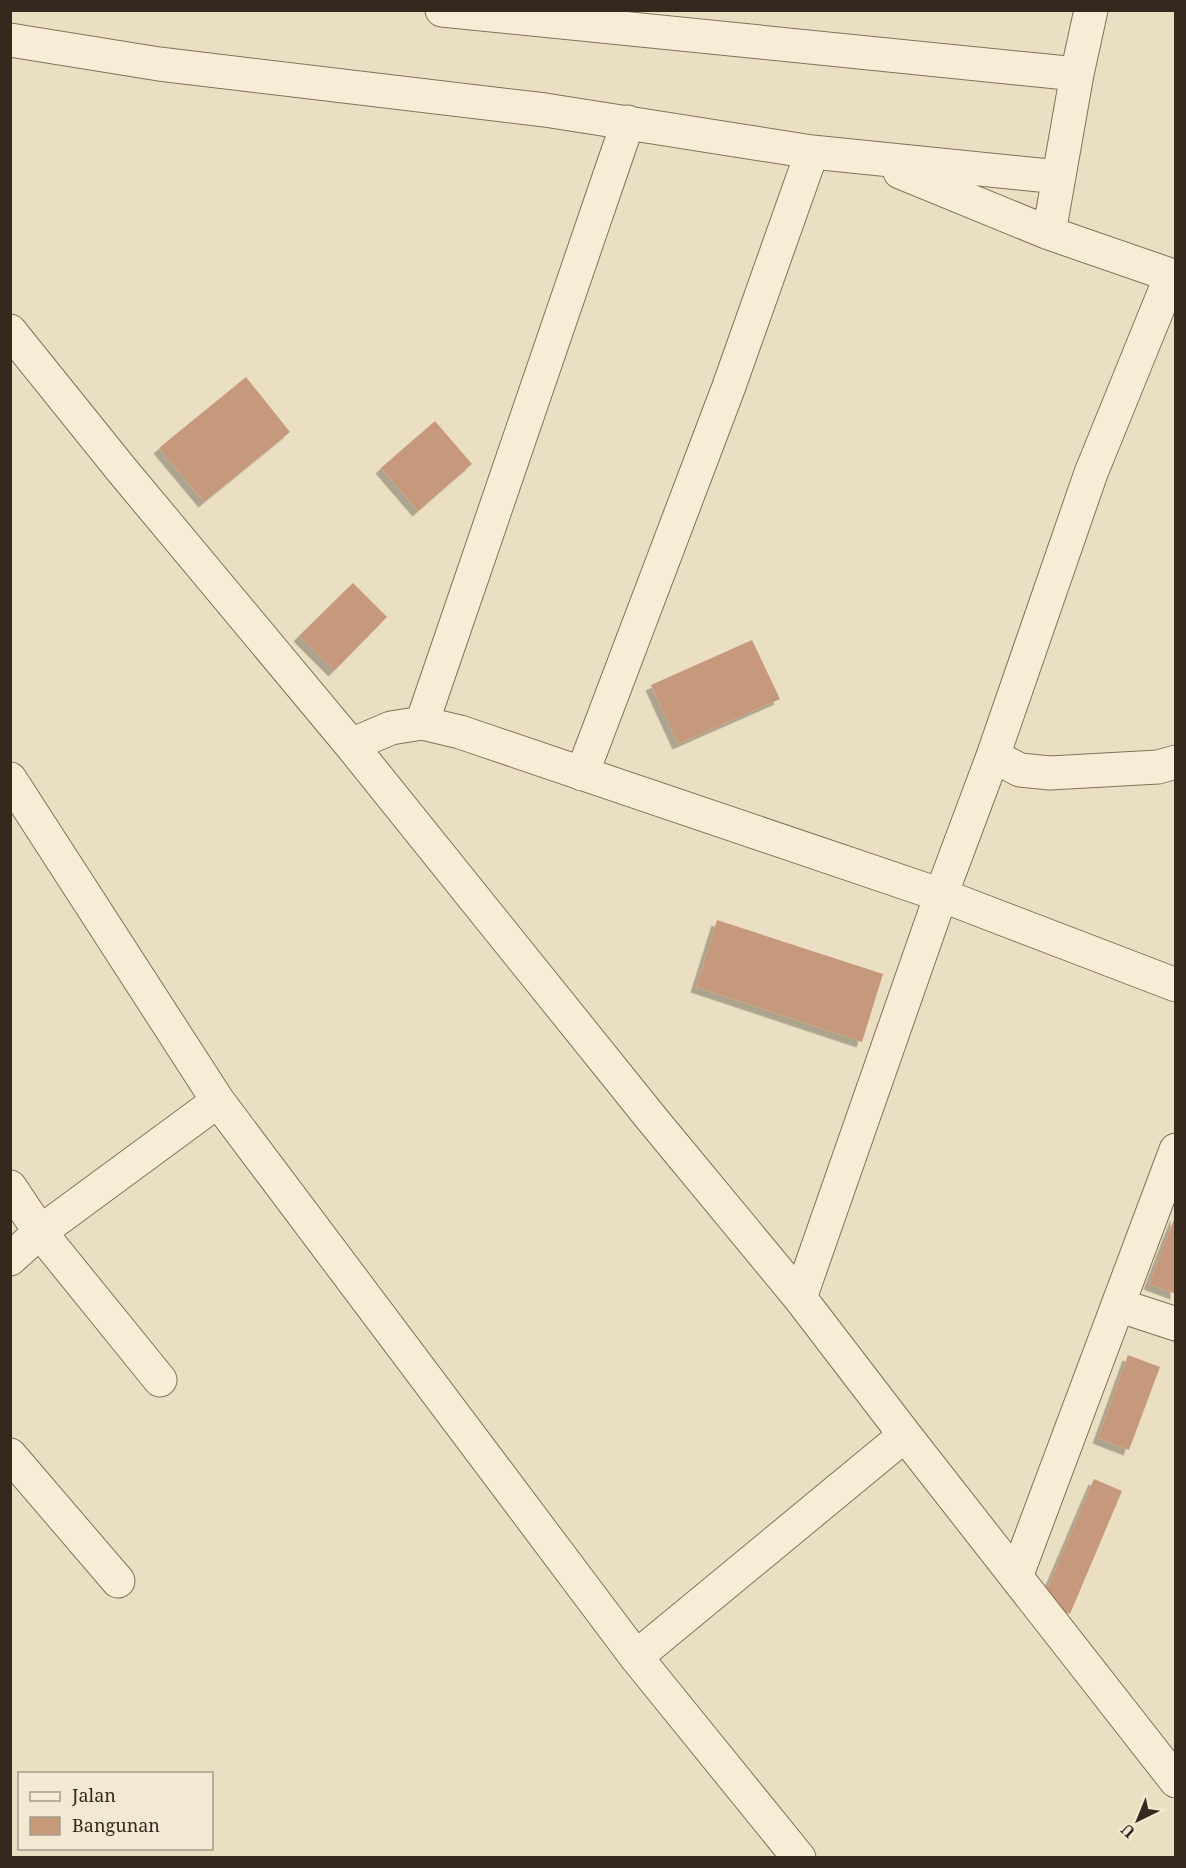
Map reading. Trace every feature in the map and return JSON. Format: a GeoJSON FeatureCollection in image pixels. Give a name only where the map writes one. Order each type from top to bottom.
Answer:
{"type":"FeatureCollection","features":[{"type":"Feature","properties":{"kind":"lane"},"geometry":{"type":"LineString","coordinates":[[442,10],[1077,74]]}},
{"type":"Feature","properties":{"kind":"lane"},"geometry":{"type":"LineString","coordinates":[[1049,233],[1090,10]]}},
{"type":"Feature","properties":{"kind":"lane"},"geometry":{"type":"LineString","coordinates":[[10,40],[159,64],[545,110],[812,153],[1059,177]]}},
{"type":"Feature","properties":{"kind":"lane"},"geometry":{"type":"LineString","coordinates":[[422,723],[628,122]]}},
{"type":"Feature","properties":{"kind":"lane"},"geometry":{"type":"LineString","coordinates":[[582,774],[728,389],[812,153]]}},
{"type":"Feature","properties":{"kind":"lane"},"geometry":{"type":"LineString","coordinates":[[800,1298],[1091,473],[1173,277],[1049,233],[868,159]]}},
{"type":"Feature","properties":{"kind":"lane"},"geometry":{"type":"LineString","coordinates":[[10,331],[121,469],[351,745],[652,1119],[800,1298],[1176,1782]]}},
{"type":"Feature","properties":{"kind":"lane"},"geometry":{"type":"LineString","coordinates":[[351,745],[391,728],[422,723],[460,732],[941,895],[1176,985]]}},
{"type":"Feature","properties":{"kind":"lane"},"geometry":{"type":"LineString","coordinates":[[993,756],[1020,770],[1050,773],[1170,768]]}},
{"type":"Feature","properties":{"kind":"lane"},"geometry":{"type":"LineString","coordinates":[[10,779],[218,1101],[636,1657],[799,1857]]}},
{"type":"Feature","properties":{"kind":"lane"},"geometry":{"type":"LineString","coordinates":[[10,1259],[40,1232],[218,1101]]}},
{"type":"Feature","properties":{"kind":"lane"},"geometry":{"type":"LineString","coordinates":[[1016,1577],[1176,1150]]}},
{"type":"Feature","properties":{"kind":"lane"},"geometry":{"type":"LineString","coordinates":[[10,1187],[40,1232],[160,1380]]}},
{"type":"Feature","properties":{"kind":"lane"},"geometry":{"type":"LineString","coordinates":[[1118,1305],[1176,1324]]}},
{"type":"Feature","properties":{"kind":"lane"},"geometry":{"type":"LineString","coordinates":[[636,1657],[905,1435]]}},
{"type":"Feature","properties":{"kind":"lane"},"geometry":{"type":"LineString","coordinates":[[10,1455],[118,1581]]}},
{"type":"Feature","properties":{"kind":"building"},"geometry":{"type":"Polygon","coordinates":[[[246,377],[290,432],[204,502],[159,448],[246,377]]]}},
{"type":"Feature","properties":{"kind":"building"},"geometry":{"type":"Polygon","coordinates":[[[435,421],[472,464],[418,511],[381,468],[435,421]]]}},
{"type":"Feature","properties":{"kind":"building"},"geometry":{"type":"Polygon","coordinates":[[[353,583],[387,617],[334,671],[299,636],[353,583]]]}},
{"type":"Feature","properties":{"kind":"building"},"geometry":{"type":"Polygon","coordinates":[[[752,640],[780,699],[678,744],[651,685],[752,640]]]}},
{"type":"Feature","properties":{"kind":"building"},"geometry":{"type":"Polygon","coordinates":[[[717,920],[883,974],[862,1042],[696,987],[717,920]]]}},
{"type":"Feature","properties":{"kind":"building"},"geometry":{"type":"Polygon","coordinates":[[[1176,1214],[1176,1294],[1149,1284],[1176,1214]]]}},
{"type":"Feature","properties":{"kind":"building"},"geometry":{"type":"Polygon","coordinates":[[[1128,1355],[1160,1367],[1129,1450],[1098,1438],[1128,1355]]]}},
{"type":"Feature","properties":{"kind":"building"},"geometry":{"type":"Polygon","coordinates":[[[1094,1479],[1122,1491],[1070,1614],[1042,1601],[1094,1479]]]}}]}
